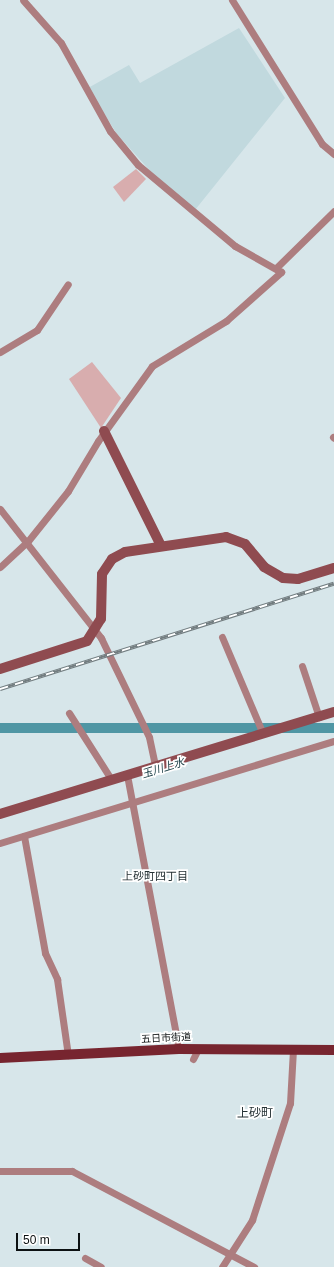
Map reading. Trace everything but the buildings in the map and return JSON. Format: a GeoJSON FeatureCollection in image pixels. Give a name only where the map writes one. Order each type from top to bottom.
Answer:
{"type":"FeatureCollection","features":[{"type":"Feature","properties":{"kind":"main road","name":"五日市街道"},"geometry":{"type":"LineString","coordinates":[[0,1058],[179,1049],[334,1050]]}},
{"type":"Feature","properties":{"kind":"street"},"geometry":{"type":"LineString","coordinates":[[0,567],[28,540],[68,491],[104,431],[152,366],[251,302],[281,272],[234,246],[138,165],[110,131],[61,43],[23,0]]}},
{"type":"Feature","properties":{"kind":"street"},"geometry":{"type":"LineString","coordinates":[[232,0],[322,144],[334,154]]}},
{"type":"Feature","properties":{"kind":"street"},"geometry":{"type":"LineString","coordinates":[[276,268],[334,211]]}},
{"type":"Feature","properties":{"kind":"street"},"geometry":{"type":"LineString","coordinates":[[0,352],[37,330],[68,284]]}},
{"type":"Feature","properties":{"kind":"street"},"geometry":{"type":"LineString","coordinates":[[104,431],[161,546]]}},
{"type":"Feature","properties":{"kind":"street"},"geometry":{"type":"LineString","coordinates":[[0,510],[28,540],[95,632],[101,638],[149,737],[156,766]]}},
{"type":"Feature","properties":{"kind":"street"},"geometry":{"type":"LineString","coordinates":[[0,669],[83,643],[95,632],[101,614],[100,580],[109,562],[125,552],[226,537],[245,544],[264,567],[283,578],[298,579],[334,568]]}},
{"type":"Feature","properties":{"kind":"street"},"geometry":{"type":"LineString","coordinates":[[222,637],[263,734]]}},
{"type":"Feature","properties":{"kind":"street"},"geometry":{"type":"LineString","coordinates":[[302,666],[319,717]]}},
{"type":"Feature","properties":{"kind":"street"},"geometry":{"type":"LineString","coordinates":[[0,814],[111,779],[127,777],[156,766],[334,712]]}},
{"type":"Feature","properties":{"kind":"street"},"geometry":{"type":"LineString","coordinates":[[70,713],[111,779]]}},
{"type":"Feature","properties":{"kind":"street"},"geometry":{"type":"LineString","coordinates":[[0,843],[132,799],[334,741]]}},
{"type":"Feature","properties":{"kind":"street"},"geometry":{"type":"LineString","coordinates":[[127,777],[179,1049]]}},
{"type":"Feature","properties":{"kind":"street"},"geometry":{"type":"LineString","coordinates":[[24,836],[44,953],[57,979],[68,1055]]}},
{"type":"Feature","properties":{"kind":"street"},"geometry":{"type":"LineString","coordinates":[[193,1059],[198,1049]]}},
{"type":"Feature","properties":{"kind":"street"},"geometry":{"type":"LineString","coordinates":[[222,1267],[228,1255],[252,1220],[290,1103],[293,1049]]}},
{"type":"Feature","properties":{"kind":"street"},"geometry":{"type":"LineString","coordinates":[[0,1171],[72,1171],[228,1255],[254,1267]]}},
{"type":"Feature","properties":{"kind":"street"},"geometry":{"type":"LineString","coordinates":[[85,1258],[102,1267]]}},
{"type":"Feature","properties":{"kind":"shaded area"},"geometry":{"type":"Polygon","coordinates":[[[239,28],[285,98],[195,210],[162,184],[117,134],[88,88],[129,65],[140,83],[239,28]]]}},
{"type":"Feature","properties":{"kind":"shaded area"},"geometry":{"type":"Polygon","coordinates":[[[136,169],[146,179],[124,202],[113,187],[136,169]]]}},
{"type":"Feature","properties":{"kind":"shaded area"},"geometry":{"type":"Polygon","coordinates":[[[92,362],[121,398],[101,428],[69,379],[92,362]]]}},
{"type":"Feature","properties":{"kind":"water"},"geometry":{"type":"Polygon","coordinates":[[[0,723],[334,723],[334,733],[0,733],[0,723]]]}},
{"type":"Feature","properties":{"kind":"railway"},"geometry":{"type":"LineString","coordinates":[[0,689],[334,584]]}},
{"type":"Feature","properties":{"kind":"district","name":"上砂町四丁目"},"geometry":{"type":"Point","coordinates":[155,876]}},
{"type":"Feature","properties":{"kind":"district","name":"上砂町"},"geometry":{"type":"Point","coordinates":[255,1114]}},
{"type":"Feature","properties":{"kind":"water label","name":"玉川上水"},"geometry":{"type":"Point","coordinates":[163,768]}}]}
